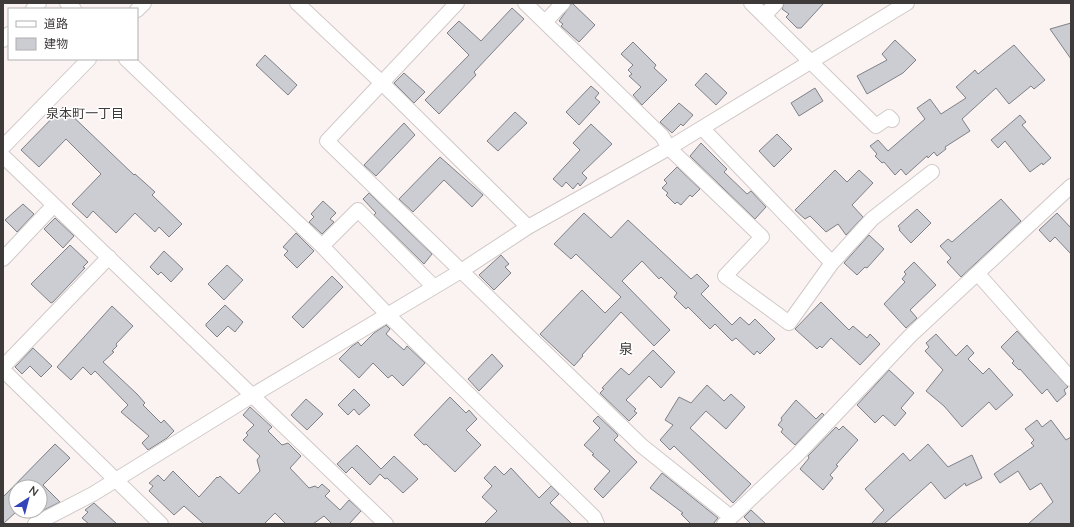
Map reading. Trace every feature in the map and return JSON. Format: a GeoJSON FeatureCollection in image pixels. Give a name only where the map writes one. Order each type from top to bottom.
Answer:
{"type":"FeatureCollection","features":[{"type":"Feature","properties":{"kind":"street"},"geometry":{"type":"LineString","coordinates":[[297,3],[383,84],[528,228]]}},
{"type":"Feature","properties":{"kind":"street"},"geometry":{"type":"LineString","coordinates":[[457,3],[383,84],[327,141],[642,446],[728,520],[798,455],[910,336],[1071,186]]}},
{"type":"Feature","properties":{"kind":"street"},"geometry":{"type":"LineString","coordinates":[[525,3],[662,136],[669,148],[762,237],[725,276],[789,323],[832,263],[872,219],[932,172]]}},
{"type":"Feature","properties":{"kind":"street"},"geometry":{"type":"LineString","coordinates":[[544,22],[564,3]]}},
{"type":"Feature","properties":{"kind":"street"},"geometry":{"type":"LineString","coordinates":[[751,3],[876,126],[889,117],[892,120]]}},
{"type":"Feature","properties":{"kind":"street"},"geometry":{"type":"LineString","coordinates":[[764,16],[776,3]]}},
{"type":"Feature","properties":{"kind":"street"},"geometry":{"type":"LineString","coordinates":[[35,524],[93,494],[253,395],[461,271],[528,228],[669,148],[907,3]]}},
{"type":"Feature","properties":{"kind":"street"},"geometry":{"type":"LineString","coordinates":[[3,147],[89,60]]}},
{"type":"Feature","properties":{"kind":"street"},"geometry":{"type":"LineString","coordinates":[[127,60],[322,246],[388,315],[594,517],[597,524]]}},
{"type":"Feature","properties":{"kind":"street"},"geometry":{"type":"LineString","coordinates":[[702,128],[832,263]]}},
{"type":"Feature","properties":{"kind":"street"},"geometry":{"type":"LineString","coordinates":[[3,156],[253,395],[381,522]]}},
{"type":"Feature","properties":{"kind":"street"},"geometry":{"type":"LineString","coordinates":[[3,259],[54,205]]}},
{"type":"Feature","properties":{"kind":"street"},"geometry":{"type":"LineString","coordinates":[[322,246],[358,210],[434,286]]}},
{"type":"Feature","properties":{"kind":"street"},"geometry":{"type":"LineString","coordinates":[[109,257],[3,369],[161,524]]}},
{"type":"Feature","properties":{"kind":"street"},"geometry":{"type":"LineString","coordinates":[[978,274],[1071,379]]}},
{"type":"Feature","properties":{"kind":"building"},"geometry":{"type":"Polygon","coordinates":[[[572,3],[595,25],[579,42],[561,26],[563,24],[559,21],[572,3]]]}},
{"type":"Feature","properties":{"kind":"building"},"geometry":{"type":"Polygon","coordinates":[[[784,3],[824,3],[801,28],[797,28],[786,17],[789,14],[782,9],[784,3]]]}},
{"type":"Feature","properties":{"kind":"building"},"geometry":{"type":"Polygon","coordinates":[[[512,8],[524,19],[474,72],[476,75],[439,114],[425,100],[469,55],[447,33],[459,21],[481,41],[512,8]]]}},
{"type":"Feature","properties":{"kind":"building"},"geometry":{"type":"Polygon","coordinates":[[[1071,23],[1071,59],[1050,29],[1071,23]]]}},
{"type":"Feature","properties":{"kind":"building"},"geometry":{"type":"Polygon","coordinates":[[[895,40],[916,60],[903,73],[867,94],[857,76],[887,60],[882,54],[895,40]]]}},
{"type":"Feature","properties":{"kind":"building"},"geometry":{"type":"Polygon","coordinates":[[[633,42],[656,65],[654,68],[667,80],[642,105],[633,95],[641,87],[629,76],[632,74],[628,70],[633,65],[621,54],[633,42]]]}},
{"type":"Feature","properties":{"kind":"building"},"geometry":{"type":"Polygon","coordinates":[[[1014,45],[1045,80],[1034,89],[1031,86],[1009,104],[996,88],[962,119],[970,131],[945,147],[946,149],[937,156],[934,152],[928,158],[927,156],[906,175],[901,169],[895,175],[884,162],[882,163],[875,156],[877,154],[870,146],[878,140],[888,151],[925,119],[917,108],[930,99],[941,114],[966,98],[956,87],[975,70],[978,74],[1014,45]]]}},
{"type":"Feature","properties":{"kind":"building"},"geometry":{"type":"Polygon","coordinates":[[[265,55],[297,85],[288,95],[256,65],[265,55]]]}},
{"type":"Feature","properties":{"kind":"building"},"geometry":{"type":"Polygon","coordinates":[[[404,73],[425,92],[414,103],[394,83],[404,73]]]}},
{"type":"Feature","properties":{"kind":"building"},"geometry":{"type":"Polygon","coordinates":[[[706,73],[727,93],[716,105],[695,85],[706,73]]]}},
{"type":"Feature","properties":{"kind":"building"},"geometry":{"type":"Polygon","coordinates":[[[591,86],[599,93],[595,98],[600,102],[579,125],[566,112],[591,86]]]}},
{"type":"Feature","properties":{"kind":"building"},"geometry":{"type":"Polygon","coordinates":[[[815,88],[823,101],[799,116],[791,103],[815,88]]]}},
{"type":"Feature","properties":{"kind":"building"},"geometry":{"type":"Polygon","coordinates":[[[679,103],[693,115],[683,126],[681,124],[672,133],[660,122],[679,103]]]}},
{"type":"Feature","properties":{"kind":"building"},"geometry":{"type":"Polygon","coordinates":[[[63,107],[134,175],[135,174],[155,192],[152,195],[182,224],[169,237],[159,227],[155,232],[135,213],[116,233],[93,211],[87,218],[72,204],[101,174],[66,139],[39,167],[21,150],[63,107]]]}},
{"type":"Feature","properties":{"kind":"building"},"geometry":{"type":"Polygon","coordinates":[[[515,112],[527,123],[498,151],[487,141],[515,112]]]}},
{"type":"Feature","properties":{"kind":"building"},"geometry":{"type":"Polygon","coordinates":[[[1020,115],[1026,122],[1022,125],[1051,158],[1043,165],[1042,163],[1030,172],[1005,141],[998,148],[991,140],[1020,115]]]}},
{"type":"Feature","properties":{"kind":"building"},"geometry":{"type":"Polygon","coordinates":[[[404,123],[415,135],[376,176],[364,165],[404,123]]]}},
{"type":"Feature","properties":{"kind":"building"},"geometry":{"type":"Polygon","coordinates":[[[591,124],[612,144],[582,173],[587,178],[580,186],[578,183],[573,189],[566,182],[562,187],[553,179],[580,150],[573,143],[591,124]]]}},
{"type":"Feature","properties":{"kind":"building"},"geometry":{"type":"Polygon","coordinates":[[[777,134],[792,149],[774,167],[759,151],[777,134]]]}},
{"type":"Feature","properties":{"kind":"building"},"geometry":{"type":"Polygon","coordinates":[[[701,143],[727,169],[724,172],[747,194],[751,191],[766,207],[755,219],[690,156],[701,143]]]}},
{"type":"Feature","properties":{"kind":"building"},"geometry":{"type":"Polygon","coordinates":[[[440,157],[483,195],[472,207],[444,180],[413,212],[399,199],[440,157]]]}},
{"type":"Feature","properties":{"kind":"building"},"geometry":{"type":"Polygon","coordinates":[[[677,167],[700,189],[692,197],[690,195],[681,205],[677,202],[675,204],[666,195],[668,193],[662,188],[667,183],[664,180],[677,167]]]}},
{"type":"Feature","properties":{"kind":"building"},"geometry":{"type":"Polygon","coordinates":[[[835,170],[847,182],[859,170],[873,183],[852,205],[863,217],[846,235],[838,224],[826,232],[810,216],[805,219],[795,210],[835,170]]]}},
{"type":"Feature","properties":{"kind":"building"},"geometry":{"type":"Polygon","coordinates":[[[369,193],[432,254],[424,264],[374,215],[376,213],[363,199],[369,193]]]}},
{"type":"Feature","properties":{"kind":"building"},"geometry":{"type":"Polygon","coordinates":[[[1001,199],[1021,221],[961,277],[947,262],[951,258],[940,246],[948,239],[952,242],[1001,199]]]}},
{"type":"Feature","properties":{"kind":"building"},"geometry":{"type":"Polygon","coordinates":[[[323,201],[336,213],[330,219],[334,222],[322,234],[309,222],[314,217],[311,214],[323,201]]]}},
{"type":"Feature","properties":{"kind":"building"},"geometry":{"type":"Polygon","coordinates":[[[23,204],[34,214],[17,232],[5,220],[23,204]]]}},
{"type":"Feature","properties":{"kind":"building"},"geometry":{"type":"Polygon","coordinates":[[[917,209],[931,223],[911,243],[899,230],[900,229],[898,226],[917,209]]]}},
{"type":"Feature","properties":{"kind":"building"},"geometry":{"type":"Polygon","coordinates":[[[584,213],[611,238],[628,220],[691,279],[697,274],[709,286],[701,294],[732,325],[740,317],[749,325],[755,319],[775,339],[760,354],[757,351],[754,355],[736,338],[732,341],[715,324],[710,329],[688,307],[686,309],[674,297],[677,293],[661,277],[659,279],[642,261],[622,281],[670,330],[654,346],[621,312],[574,366],[540,334],[582,290],[605,313],[621,297],[576,254],[571,259],[554,244],[584,213]]]}},
{"type":"Feature","properties":{"kind":"building"},"geometry":{"type":"Polygon","coordinates":[[[1057,213],[1071,228],[1071,254],[1055,237],[1050,242],[1039,230],[1057,213]]]}},
{"type":"Feature","properties":{"kind":"building"},"geometry":{"type":"Polygon","coordinates":[[[55,218],[74,236],[63,248],[44,229],[55,218]]]}},
{"type":"Feature","properties":{"kind":"building"},"geometry":{"type":"Polygon","coordinates":[[[296,233],[314,251],[297,268],[284,255],[288,251],[283,247],[296,233]]]}},
{"type":"Feature","properties":{"kind":"building"},"geometry":{"type":"Polygon","coordinates":[[[869,235],[884,249],[867,268],[865,267],[857,275],[844,263],[869,235]]]}},
{"type":"Feature","properties":{"kind":"building"},"geometry":{"type":"Polygon","coordinates":[[[70,245],[88,262],[83,267],[85,268],[51,303],[31,284],[70,245]]]}},
{"type":"Feature","properties":{"kind":"building"},"geometry":{"type":"Polygon","coordinates":[[[164,251],[183,269],[171,282],[161,272],[158,275],[150,267],[164,251]]]}},
{"type":"Feature","properties":{"kind":"building"},"geometry":{"type":"Polygon","coordinates":[[[501,255],[509,264],[505,267],[511,273],[494,290],[479,275],[501,255]]]}},
{"type":"Feature","properties":{"kind":"building"},"geometry":{"type":"Polygon","coordinates":[[[914,262],[936,285],[910,310],[917,318],[906,328],[884,304],[905,282],[902,279],[906,274],[904,272],[914,262]]]}},
{"type":"Feature","properties":{"kind":"building"},"geometry":{"type":"Polygon","coordinates":[[[227,265],[243,280],[224,300],[208,284],[227,265]]]}},
{"type":"Feature","properties":{"kind":"building"},"geometry":{"type":"Polygon","coordinates":[[[332,276],[343,287],[303,328],[292,317],[332,276]]]}},
{"type":"Feature","properties":{"kind":"building"},"geometry":{"type":"Polygon","coordinates":[[[821,302],[849,330],[853,326],[867,338],[870,334],[880,344],[860,365],[831,338],[822,348],[820,346],[817,349],[795,329],[821,302]]]}},
{"type":"Feature","properties":{"kind":"building"},"geometry":{"type":"Polygon","coordinates":[[[225,305],[243,322],[235,332],[228,326],[217,337],[206,326],[206,324],[225,305]]]}},
{"type":"Feature","properties":{"kind":"building"},"geometry":{"type":"Polygon","coordinates":[[[112,306],[133,326],[116,344],[117,346],[112,351],[114,352],[103,362],[137,394],[145,403],[143,405],[161,423],[164,420],[174,431],[167,438],[148,450],[142,443],[149,436],[121,412],[128,405],[95,371],[91,375],[83,367],[71,380],[57,367],[112,306]]]}},
{"type":"Feature","properties":{"kind":"building"},"geometry":{"type":"Polygon","coordinates":[[[386,325],[390,329],[386,334],[404,350],[407,346],[425,363],[403,386],[392,375],[388,378],[373,363],[359,378],[339,359],[351,347],[358,342],[361,346],[374,333],[386,325]]]}},
{"type":"Feature","properties":{"kind":"building"},"geometry":{"type":"Polygon","coordinates":[[[1017,331],[1068,387],[1064,390],[1066,394],[1057,402],[1047,389],[1042,394],[1020,369],[1019,370],[1012,363],[1014,361],[1001,347],[1017,331]]]}},
{"type":"Feature","properties":{"kind":"building"},"geometry":{"type":"Polygon","coordinates":[[[936,334],[956,356],[967,345],[974,353],[968,359],[983,374],[989,368],[1013,395],[996,410],[989,402],[962,427],[944,406],[926,391],[943,370],[925,351],[929,347],[926,343],[936,334]]]}},
{"type":"Feature","properties":{"kind":"building"},"geometry":{"type":"Polygon","coordinates":[[[33,348],[52,366],[41,377],[30,366],[22,374],[15,367],[33,348]]]}},
{"type":"Feature","properties":{"kind":"building"},"geometry":{"type":"Polygon","coordinates":[[[653,350],[675,372],[661,388],[649,376],[626,400],[636,409],[634,411],[637,413],[629,421],[600,393],[604,389],[602,388],[621,368],[629,375],[653,350]]]}},
{"type":"Feature","properties":{"kind":"building"},"geometry":{"type":"Polygon","coordinates":[[[492,354],[503,366],[479,391],[468,379],[492,354]]]}},
{"type":"Feature","properties":{"kind":"building"},"geometry":{"type":"Polygon","coordinates":[[[889,370],[914,393],[901,408],[906,413],[895,426],[883,415],[875,423],[857,405],[889,370]]]}},
{"type":"Feature","properties":{"kind":"building"},"geometry":{"type":"Polygon","coordinates":[[[707,385],[724,401],[731,394],[745,407],[726,429],[706,411],[690,428],[751,484],[733,503],[674,446],[670,450],[660,440],[673,425],[665,420],[679,397],[691,403],[707,385]]]}},
{"type":"Feature","properties":{"kind":"building"},"geometry":{"type":"Polygon","coordinates":[[[354,389],[370,405],[359,415],[354,409],[348,415],[338,405],[354,389]]]}},
{"type":"Feature","properties":{"kind":"building"},"geometry":{"type":"Polygon","coordinates":[[[450,397],[466,413],[469,410],[477,419],[466,430],[481,445],[455,472],[426,444],[424,445],[414,435],[450,397]]]}},
{"type":"Feature","properties":{"kind":"building"},"geometry":{"type":"Polygon","coordinates":[[[306,399],[323,414],[307,430],[291,415],[306,399]]]}},
{"type":"Feature","properties":{"kind":"building"},"geometry":{"type":"Polygon","coordinates":[[[796,400],[816,419],[822,413],[824,415],[795,445],[781,432],[783,429],[778,425],[782,420],[781,418],[796,400]]]}},
{"type":"Feature","properties":{"kind":"building"},"geometry":{"type":"Polygon","coordinates":[[[250,407],[272,427],[268,431],[282,445],[288,443],[301,456],[290,468],[309,488],[315,486],[318,488],[322,484],[330,491],[325,496],[340,510],[349,500],[361,511],[349,524],[332,524],[324,516],[313,524],[286,524],[275,513],[264,524],[204,524],[184,506],[174,515],[149,491],[153,486],[149,483],[158,475],[164,481],[173,471],[199,497],[217,477],[218,478],[220,476],[239,494],[260,471],[257,460],[260,456],[243,440],[248,435],[246,433],[254,425],[243,415],[250,407]]]}},
{"type":"Feature","properties":{"kind":"building"},"geometry":{"type":"Polygon","coordinates":[[[598,416],[617,434],[618,436],[614,440],[637,462],[603,498],[594,489],[610,471],[592,455],[594,454],[584,445],[600,428],[593,421],[598,416]]]}},
{"type":"Feature","properties":{"kind":"building"},"geometry":{"type":"Polygon","coordinates":[[[1037,420],[1042,427],[1051,420],[1066,440],[1071,437],[1071,524],[1028,524],[1053,502],[1041,483],[1030,490],[1018,471],[1000,483],[994,474],[1034,446],[1031,443],[1034,440],[1025,429],[1037,420]]]}},
{"type":"Feature","properties":{"kind":"building"},"geometry":{"type":"Polygon","coordinates":[[[843,426],[858,440],[836,465],[838,466],[830,475],[833,478],[823,490],[800,469],[809,458],[808,456],[836,427],[839,430],[843,426]]]}},
{"type":"Feature","properties":{"kind":"building"},"geometry":{"type":"Polygon","coordinates":[[[55,444],[70,458],[48,480],[21,479],[55,444]]]}},
{"type":"Feature","properties":{"kind":"building"},"geometry":{"type":"Polygon","coordinates":[[[928,444],[948,467],[972,455],[982,478],[966,486],[965,483],[945,499],[931,482],[884,524],[871,524],[884,510],[865,489],[903,453],[910,461],[928,444]]]}},
{"type":"Feature","properties":{"kind":"building"},"geometry":{"type":"Polygon","coordinates":[[[357,445],[381,469],[394,456],[418,479],[403,493],[387,478],[385,479],[380,474],[370,485],[352,467],[346,473],[337,464],[357,445]]]}},
{"type":"Feature","properties":{"kind":"building"},"geometry":{"type":"Polygon","coordinates":[[[495,466],[504,475],[511,468],[539,498],[551,486],[559,494],[550,503],[572,524],[484,524],[497,511],[482,497],[492,486],[484,478],[495,466]]]}},
{"type":"Feature","properties":{"kind":"building"},"geometry":{"type":"Polygon","coordinates":[[[662,473],[718,518],[713,524],[691,524],[681,514],[683,513],[650,488],[662,473]]]}},
{"type":"Feature","properties":{"kind":"building"},"geometry":{"type":"Polygon","coordinates":[[[48,490],[60,502],[48,508],[48,490]]]}},
{"type":"Feature","properties":{"kind":"building"},"geometry":{"type":"Polygon","coordinates":[[[8,492],[8,519],[3,524],[3,497],[8,492]]]}},
{"type":"Feature","properties":{"kind":"building"},"geometry":{"type":"Polygon","coordinates":[[[94,503],[117,524],[89,524],[82,518],[88,512],[85,510],[94,503]]]}},
{"type":"Feature","properties":{"kind":"building"},"geometry":{"type":"Polygon","coordinates":[[[751,510],[766,524],[751,524],[744,517],[751,510]]]}},
{"type":"Feature","properties":{"kind":"district","name":"泉本町一丁目"},"geometry":{"type":"Point","coordinates":[85,113]}},
{"type":"Feature","properties":{"kind":"district","name":"泉"},"geometry":{"type":"Point","coordinates":[626,349]}}]}
